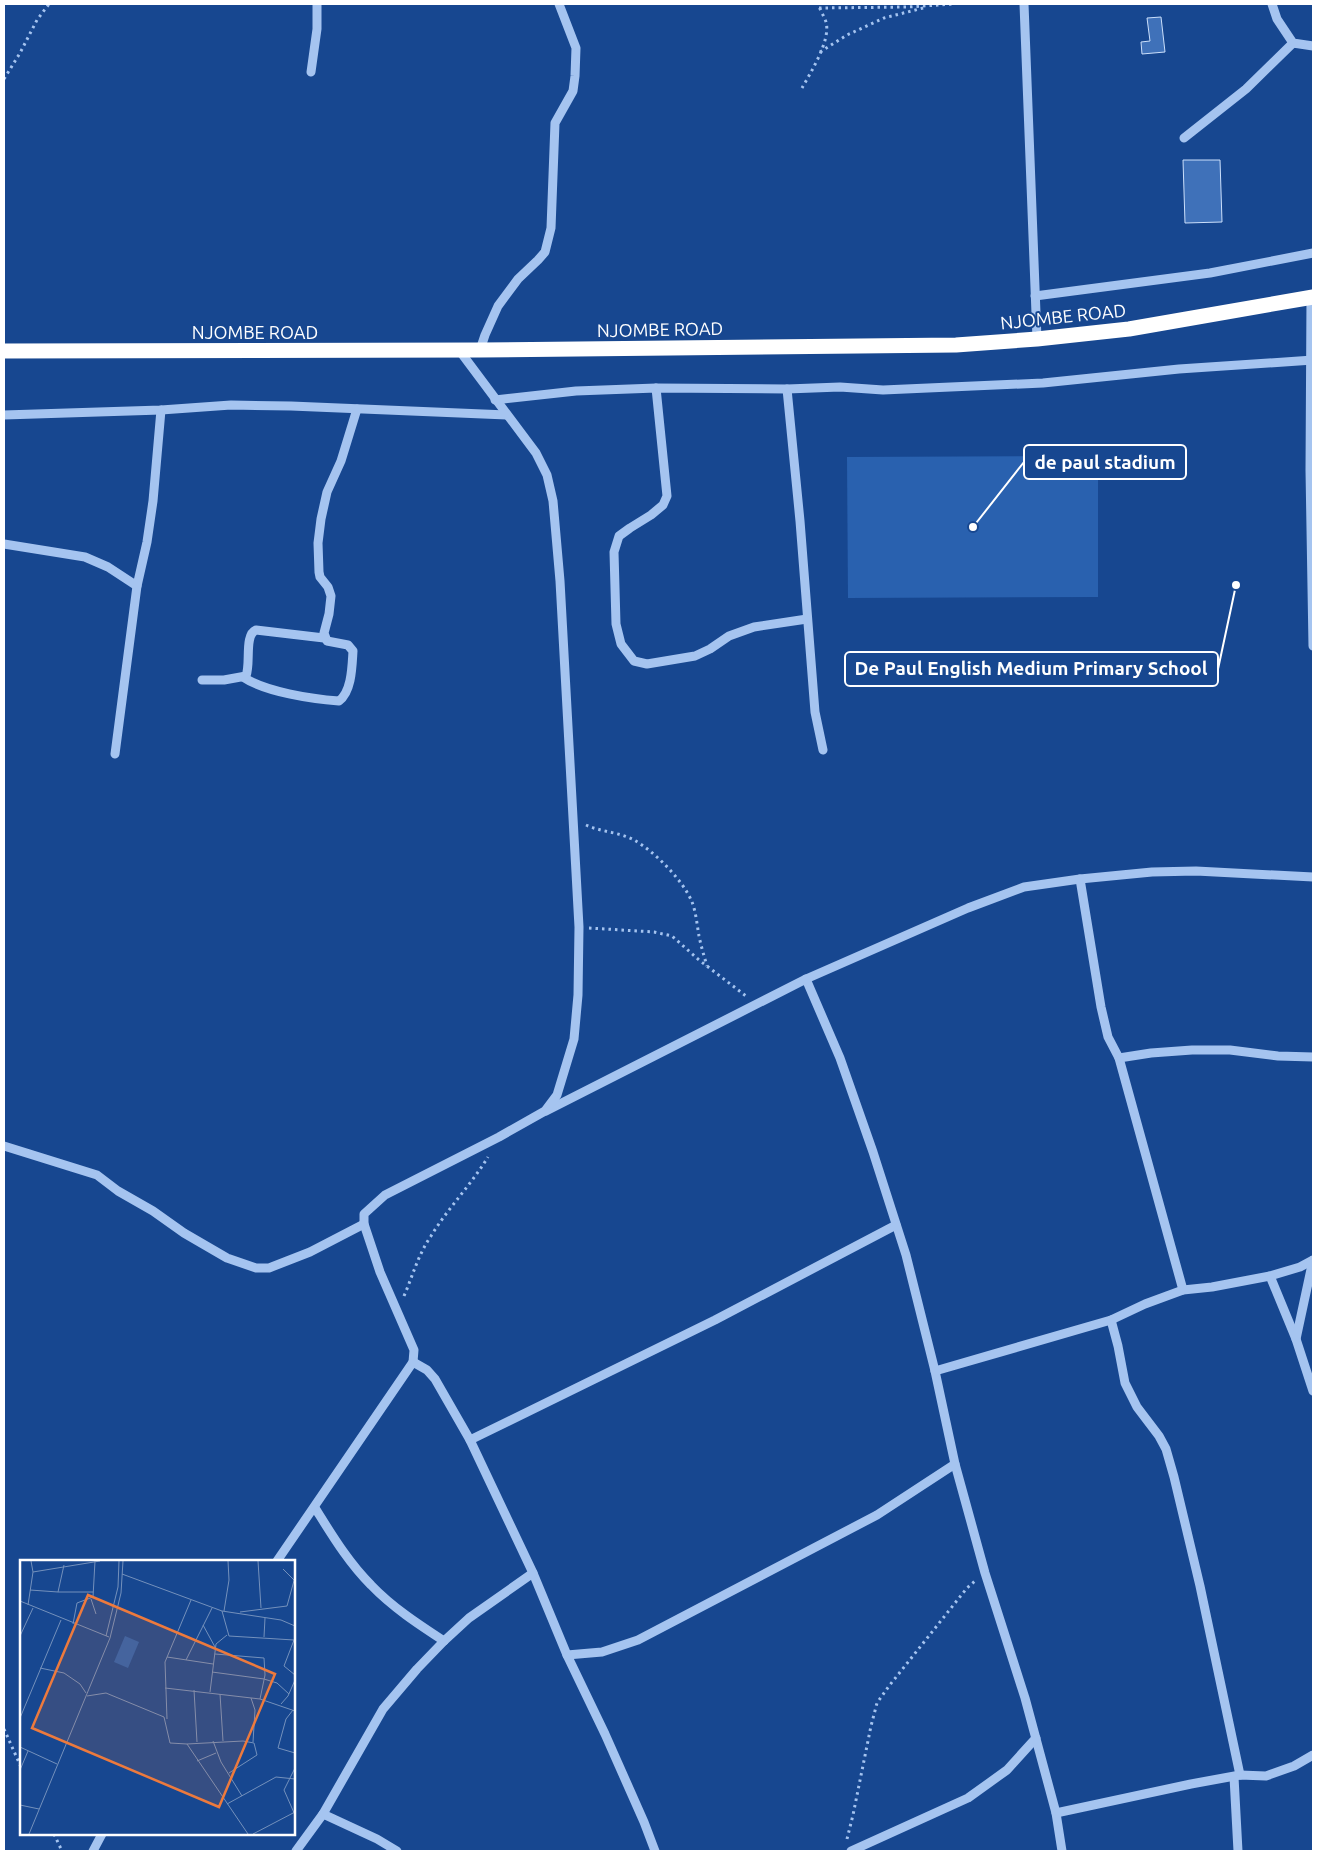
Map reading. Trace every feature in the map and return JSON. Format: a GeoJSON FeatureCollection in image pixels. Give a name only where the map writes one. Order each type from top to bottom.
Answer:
{"type":"FeatureCollection","features":[{"type":"Feature","properties":{"kind":"highway","name":"NJOMBE ROAD"},"geometry":{"type":"LineString","coordinates":[[4,351],[480,350],[956,345],[1129,329],[1312,297]]}},
{"type":"Feature","properties":{"kind":"street"},"geometry":{"type":"LineString","coordinates":[[311,72],[317,29],[318,4]]}},
{"type":"Feature","properties":{"kind":"street"},"geometry":{"type":"LineString","coordinates":[[480,350],[484,335],[498,306],[518,279],[544,252],[551,228],[555,123],[573,91],[576,67],[576,48],[559,4]]}},
{"type":"Feature","properties":{"kind":"street"},"geometry":{"type":"LineString","coordinates":[[1024,4],[1037,339]]}},
{"type":"Feature","properties":{"kind":"street"},"geometry":{"type":"LineString","coordinates":[[1272,4],[1277,19],[1293,43],[1313,46]]}},
{"type":"Feature","properties":{"kind":"street"},"geometry":{"type":"LineString","coordinates":[[1184,138],[1246,89],[1293,43]]}},
{"type":"Feature","properties":{"kind":"street"},"geometry":{"type":"LineString","coordinates":[[1035,296],[1210,273],[1313,252]]}},
{"type":"Feature","properties":{"kind":"street"},"geometry":{"type":"LineString","coordinates":[[1312,297],[1310,543],[1313,646]]}},
{"type":"Feature","properties":{"kind":"street"},"geometry":{"type":"LineString","coordinates":[[459,350],[536,453],[547,475],[553,500],[560,581],[579,927],[578,995],[574,1039],[556,1095],[546,1111]]}},
{"type":"Feature","properties":{"kind":"street"},"geometry":{"type":"LineString","coordinates":[[495,400],[576,392],[656,388],[787,389],[840,387],[883,390],[1043,384],[1179,370],[1311,360]]}},
{"type":"Feature","properties":{"kind":"street"},"geometry":{"type":"LineString","coordinates":[[656,388],[668,496],[662,506],[651,515],[619,536],[614,552],[616,624],[621,644],[634,661],[647,664],[695,656],[710,649],[729,636],[754,627],[808,619]]}},
{"type":"Feature","properties":{"kind":"street"},"geometry":{"type":"LineString","coordinates":[[787,389],[815,712],[823,750]]}},
{"type":"Feature","properties":{"kind":"street"},"geometry":{"type":"LineString","coordinates":[[4,415],[161,410],[231,405],[507,415]]}},
{"type":"Feature","properties":{"kind":"street"},"geometry":{"type":"LineString","coordinates":[[324,638],[330,614],[331,596],[328,587],[320,577],[318,543],[321,519],[327,492],[341,461],[357,409]]}},
{"type":"Feature","properties":{"kind":"street"},"geometry":{"type":"LineString","coordinates":[[115,754],[137,586],[147,542],[153,501],[161,410]]}},
{"type":"Feature","properties":{"kind":"street"},"geometry":{"type":"LineString","coordinates":[[4,544],[85,557],[108,567],[137,586]]}},
{"type":"Feature","properties":{"kind":"street"},"geometry":{"type":"LineString","coordinates":[[202,680],[224,680],[243,677],[247,673],[251,633],[256,630],[324,638],[327,641],[348,645],[353,651],[349,682],[344,697],[339,701],[312,698],[258,686],[243,677]]}},
{"type":"Feature","properties":{"kind":"street"},"geometry":{"type":"LineString","coordinates":[[278,1560],[413,1362],[414,1350],[380,1272],[364,1224],[364,1214],[385,1195],[806,979],[986,901],[1024,887],[1152,872],[1196,871],[1313,877]]}},
{"type":"Feature","properties":{"kind":"street"},"geometry":{"type":"LineString","coordinates":[[1080,879],[1101,1007],[1108,1037],[1119,1058],[1183,1290]]}},
{"type":"Feature","properties":{"kind":"street"},"geometry":{"type":"LineString","coordinates":[[806,979],[840,1058],[896,1225],[935,1371],[955,1464],[985,1574],[1026,1698],[1056,1813],[1062,1851]]}},
{"type":"Feature","properties":{"kind":"street"},"geometry":{"type":"LineString","coordinates":[[1119,1058],[1192,1050],[1230,1050],[1278,1056],[1313,1057]]}},
{"type":"Feature","properties":{"kind":"street"},"geometry":{"type":"LineString","coordinates":[[4,1146],[97,1175],[118,1191],[153,1211],[184,1233],[227,1258],[256,1268],[269,1268],[310,1252],[364,1224]]}},
{"type":"Feature","properties":{"kind":"street"},"geometry":{"type":"LineString","coordinates":[[470,1440],[715,1320],[896,1225]]}},
{"type":"Feature","properties":{"kind":"street"},"geometry":{"type":"LineString","coordinates":[[935,1371],[1111,1320],[1145,1304],[1183,1290],[1212,1287],[1270,1276],[1300,1267],[1313,1260]]}},
{"type":"Feature","properties":{"kind":"street"},"geometry":{"type":"LineString","coordinates":[[1296,1338],[1313,1260]]}},
{"type":"Feature","properties":{"kind":"street"},"geometry":{"type":"LineString","coordinates":[[1270,1276],[1296,1338],[1313,1391]]}},
{"type":"Feature","properties":{"kind":"street"},"geometry":{"type":"LineString","coordinates":[[1111,1320],[1125,1383],[1138,1407],[1166,1449],[1174,1477],[1200,1586],[1237,1776],[1238,1851]]}},
{"type":"Feature","properties":{"kind":"street"},"geometry":{"type":"LineString","coordinates":[[413,1362],[428,1370],[435,1379],[470,1440],[532,1573],[567,1655],[605,1734],[655,1851]]}},
{"type":"Feature","properties":{"kind":"street"},"geometry":{"type":"LineString","coordinates":[[567,1655],[602,1652],[646,1636],[877,1515],[955,1464]]}},
{"type":"Feature","properties":{"kind":"street"},"geometry":{"type":"LineString","coordinates":[[315,1508],[341,1549],[371,1585],[414,1622],[444,1641]]}},
{"type":"Feature","properties":{"kind":"street"},"geometry":{"type":"LineString","coordinates":[[296,1851],[323,1814],[383,1709],[444,1641],[470,1618],[532,1573]]}},
{"type":"Feature","properties":{"kind":"street"},"geometry":{"type":"LineString","coordinates":[[848,1848],[968,1798],[1007,1770],[1036,1738]]}},
{"type":"Feature","properties":{"kind":"street"},"geometry":{"type":"LineString","coordinates":[[1056,1813],[1191,1784],[1237,1776],[1266,1776],[1286,1769],[1313,1755]]}},
{"type":"Feature","properties":{"kind":"street"},"geometry":{"type":"LineString","coordinates":[[323,1814],[377,1839],[397,1851]]}},
{"type":"Feature","properties":{"kind":"street"},"geometry":{"type":"LineString","coordinates":[[93,1851],[101,1835]]}},
{"type":"Feature","properties":{"kind":"path"},"geometry":{"type":"LineString","coordinates":[[4,79],[37,20],[50,4]]}},
{"type":"Feature","properties":{"kind":"path"},"geometry":{"type":"LineString","coordinates":[[802,88],[820,52],[827,29],[826,21],[819,6],[932,6],[954,4]]}},
{"type":"Feature","properties":{"kind":"path"},"geometry":{"type":"LineString","coordinates":[[820,52],[847,35],[884,18],[932,6]]}},
{"type":"Feature","properties":{"kind":"path"},"geometry":{"type":"LineString","coordinates":[[573,816],[594,829],[634,840],[674,875],[692,902],[707,966]]}},
{"type":"Feature","properties":{"kind":"path"},"geometry":{"type":"LineString","coordinates":[[579,927],[654,932],[672,936],[736,990],[757,1003]]}},
{"type":"Feature","properties":{"kind":"path"},"geometry":{"type":"LineString","coordinates":[[397,1310],[408,1286],[414,1265],[430,1236],[479,1172],[499,1137]]}},
{"type":"Feature","properties":{"kind":"path"},"geometry":{"type":"LineString","coordinates":[[848,1848],[867,1741],[877,1703],[967,1588],[985,1574]]}},
{"type":"Feature","properties":{"kind":"path"},"geometry":{"type":"LineString","coordinates":[[4,1729],[20,1764]]}},
{"type":"Feature","properties":{"kind":"path"},"geometry":{"type":"LineString","coordinates":[[54,1835],[62,1851]]}},
{"type":"Feature","properties":{"kind":"shaded area"},"geometry":{"type":"Polygon","coordinates":[[[1098,456],[1098,597],[848,598],[847,457],[1098,456]]]}},
{"type":"Feature","properties":{"kind":"building"},"geometry":{"type":"Polygon","coordinates":[[[1161,17],[1165,52],[1142,54],[1141,42],[1150,41],[1147,18],[1161,17]]]}},
{"type":"Feature","properties":{"kind":"building"},"geometry":{"type":"Polygon","coordinates":[[[1183,160],[1220,160],[1222,222],[1185,223],[1183,160]]]}},
{"type":"Feature","properties":{"kind":"place","name":"de paul stadium"},"geometry":{"type":"Point","coordinates":[973,527]}},
{"type":"Feature","properties":{"kind":"place","name":"De Paul English Medium Primary School"},"geometry":{"type":"Point","coordinates":[1236,585]}}]}
